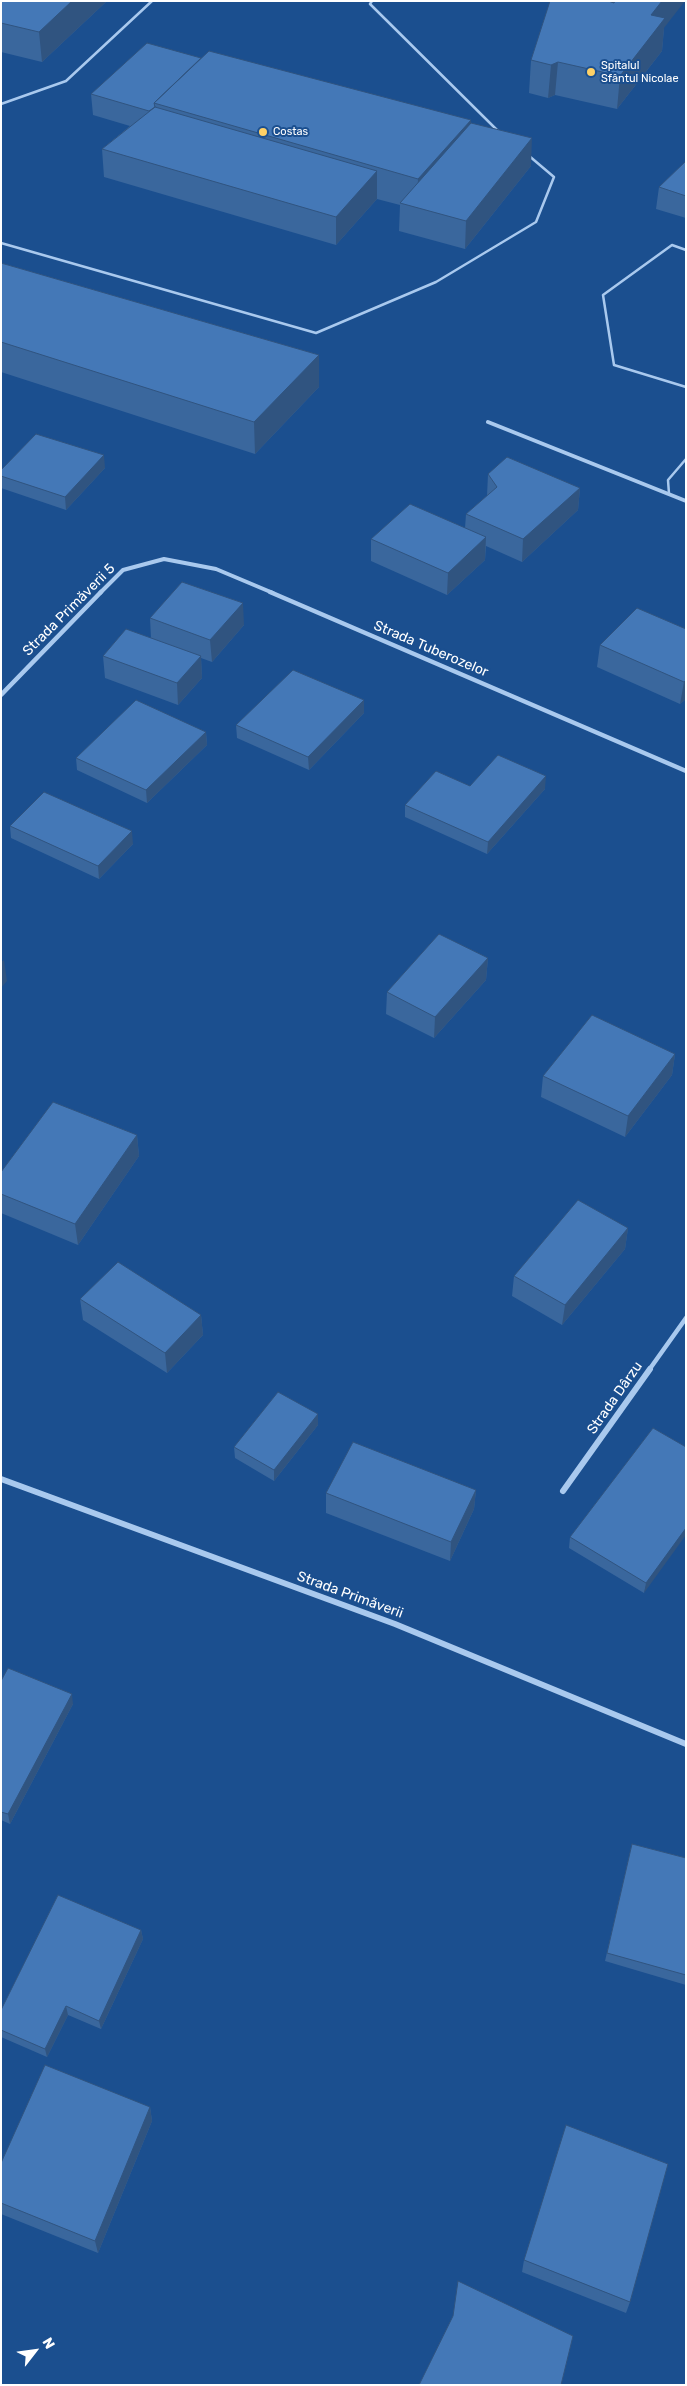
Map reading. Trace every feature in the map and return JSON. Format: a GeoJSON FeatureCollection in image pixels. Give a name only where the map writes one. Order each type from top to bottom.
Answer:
{"type":"FeatureCollection","features":[{"type":"Feature","properties":{"kind":"street"},"geometry":{"type":"LineString","coordinates":[[488,422],[686,501]]}},
{"type":"Feature","properties":{"kind":"street","name":"Strada Primăverii 5"},"geometry":{"type":"LineString","coordinates":[[1,694],[122,570],[164,559]]}},
{"type":"Feature","properties":{"kind":"street","name":"Strada Tuberozelor"},"geometry":{"type":"LineString","coordinates":[[164,559],[216,569],[686,771]]}},
{"type":"Feature","properties":{"kind":"street","name":"Strada Dârzu"},"geometry":{"type":"LineString","coordinates":[[563,1491],[686,1318]]}},
{"type":"Feature","properties":{"kind":"street","name":"Strada Primăverii"},"geometry":{"type":"LineString","coordinates":[[1,1480],[394,1624],[686,1744]]}},
{"type":"Feature","properties":{"kind":"lane"},"geometry":{"type":"LineString","coordinates":[[1,104],[66,81],[152,1]]}},
{"type":"Feature","properties":{"kind":"lane"},"geometry":{"type":"LineString","coordinates":[[372,1],[370,4],[506,137]]}},
{"type":"Feature","properties":{"kind":"lane"},"geometry":{"type":"LineString","coordinates":[[1,243],[316,333],[436,282],[536,222],[554,177],[526,154]]}},
{"type":"Feature","properties":{"kind":"lane"},"geometry":{"type":"LineString","coordinates":[[686,250],[672,245],[603,295],[614,365],[686,387]]}},
{"type":"Feature","properties":{"kind":"lane"},"geometry":{"type":"LineString","coordinates":[[668,494],[668,480],[686,459]]}},
{"type":"Feature","properties":{"kind":"building"},"geometry":{"type":"Polygon","coordinates":[[[1,1],[72,1],[39,32],[1,23],[1,1]]]}},
{"type":"Feature","properties":{"kind":"building"},"geometry":{"type":"Polygon","coordinates":[[[550,1],[608,1],[614,3],[615,1],[662,1],[651,15],[665,18],[620,76],[558,62],[551,65],[531,60],[550,1]]]}},
{"type":"Feature","properties":{"kind":"building"},"geometry":{"type":"Polygon","coordinates":[[[147,43],[201,58],[154,103],[155,107],[149,111],[91,94],[147,43]]]}},
{"type":"Feature","properties":{"kind":"building"},"geometry":{"type":"Polygon","coordinates":[[[209,51],[471,120],[418,179],[154,103],[209,51]]]}},
{"type":"Feature","properties":{"kind":"building"},"geometry":{"type":"Polygon","coordinates":[[[155,107],[377,171],[336,217],[102,149],[155,107]]]}},
{"type":"Feature","properties":{"kind":"building"},"geometry":{"type":"Polygon","coordinates":[[[471,123],[532,138],[466,221],[400,203],[471,123]]]}},
{"type":"Feature","properties":{"kind":"building"},"geometry":{"type":"Polygon","coordinates":[[[686,161],[686,196],[659,187],[686,161]]]}},
{"type":"Feature","properties":{"kind":"building"},"geometry":{"type":"Polygon","coordinates":[[[1,263],[319,355],[254,422],[1,342],[1,263]]]}},
{"type":"Feature","properties":{"kind":"building"},"geometry":{"type":"Polygon","coordinates":[[[36,434],[104,455],[65,497],[1,476],[1,470],[36,434]]]}},
{"type":"Feature","properties":{"kind":"building"},"geometry":{"type":"Polygon","coordinates":[[[507,457],[580,488],[523,539],[466,514],[497,487],[488,474],[507,457]]]}},
{"type":"Feature","properties":{"kind":"building"},"geometry":{"type":"Polygon","coordinates":[[[410,504],[486,537],[448,573],[371,539],[410,504]]]}},
{"type":"Feature","properties":{"kind":"building"},"geometry":{"type":"Polygon","coordinates":[[[182,582],[243,603],[210,640],[150,618],[182,582]]]}},
{"type":"Feature","properties":{"kind":"building"},"geometry":{"type":"Polygon","coordinates":[[[637,608],[686,629],[686,680],[684,682],[600,645],[637,608]]]}},
{"type":"Feature","properties":{"kind":"building"},"geometry":{"type":"Polygon","coordinates":[[[126,629],[201,656],[177,683],[103,656],[126,629]]]}},
{"type":"Feature","properties":{"kind":"building"},"geometry":{"type":"Polygon","coordinates":[[[293,670],[364,700],[308,757],[236,725],[293,670]]]}},
{"type":"Feature","properties":{"kind":"building"},"geometry":{"type":"Polygon","coordinates":[[[136,700],[206,732],[146,790],[76,758],[136,700]]]}},
{"type":"Feature","properties":{"kind":"building"},"geometry":{"type":"Polygon","coordinates":[[[498,755],[546,776],[488,842],[405,805],[436,771],[470,786],[498,755]]]}},
{"type":"Feature","properties":{"kind":"building"},"geometry":{"type":"Polygon","coordinates":[[[44,792],[132,831],[98,866],[10,826],[44,792]]]}},
{"type":"Feature","properties":{"kind":"building"},"geometry":{"type":"Polygon","coordinates":[[[439,934],[488,958],[435,1017],[387,992],[439,934]]]}},
{"type":"Feature","properties":{"kind":"building"},"geometry":{"type":"Polygon","coordinates":[[[592,1015],[675,1054],[628,1116],[543,1076],[592,1015]]]}},
{"type":"Feature","properties":{"kind":"building"},"geometry":{"type":"Polygon","coordinates":[[[53,1102],[137,1135],[75,1224],[1,1194],[1,1172],[53,1102]]]}},
{"type":"Feature","properties":{"kind":"building"},"geometry":{"type":"Polygon","coordinates":[[[578,1200],[628,1228],[565,1305],[514,1276],[578,1200]]]}},
{"type":"Feature","properties":{"kind":"building"},"geometry":{"type":"Polygon","coordinates":[[[118,1262],[201,1315],[165,1353],[80,1299],[118,1262]]]}},
{"type":"Feature","properties":{"kind":"building"},"geometry":{"type":"Polygon","coordinates":[[[278,1392],[318,1414],[274,1470],[234,1447],[278,1392]]]}},
{"type":"Feature","properties":{"kind":"building"},"geometry":{"type":"Polygon","coordinates":[[[653,1428],[686,1447],[686,1528],[646,1583],[570,1537],[653,1428]]]}},
{"type":"Feature","properties":{"kind":"building"},"geometry":{"type":"Polygon","coordinates":[[[353,1442],[476,1490],[451,1542],[326,1493],[353,1442]]]}},
{"type":"Feature","properties":{"kind":"building"},"geometry":{"type":"Polygon","coordinates":[[[8,1668],[72,1694],[8,1814],[1,1812],[1,1681],[8,1668]]]}},
{"type":"Feature","properties":{"kind":"building"},"geometry":{"type":"Polygon","coordinates":[[[632,1844],[686,1858],[686,1975],[607,1953],[632,1844]]]}},
{"type":"Feature","properties":{"kind":"building"},"geometry":{"type":"Polygon","coordinates":[[[58,1895],[141,1930],[99,2021],[66,2006],[45,2049],[1,2030],[1,2010],[58,1895]]]}},
{"type":"Feature","properties":{"kind":"building"},"geometry":{"type":"Polygon","coordinates":[[[45,2065],[150,2107],[95,2241],[1,2203],[1,2163],[45,2065]]]}},
{"type":"Feature","properties":{"kind":"building"},"geometry":{"type":"Polygon","coordinates":[[[566,2125],[668,2164],[630,2302],[524,2260],[566,2125]]]}},
{"type":"Feature","properties":{"kind":"building"},"geometry":{"type":"Polygon","coordinates":[[[458,2281],[573,2336],[561,2385],[419,2385],[453,2316],[458,2281]]]}},
{"type":"Feature","properties":{"kind":"place","name":"Spitalul Sfântul Nicolae"},"geometry":{"type":"Point","coordinates":[591,72]}},
{"type":"Feature","properties":{"kind":"place","name":"Costas"},"geometry":{"type":"Point","coordinates":[263,132]}}]}
